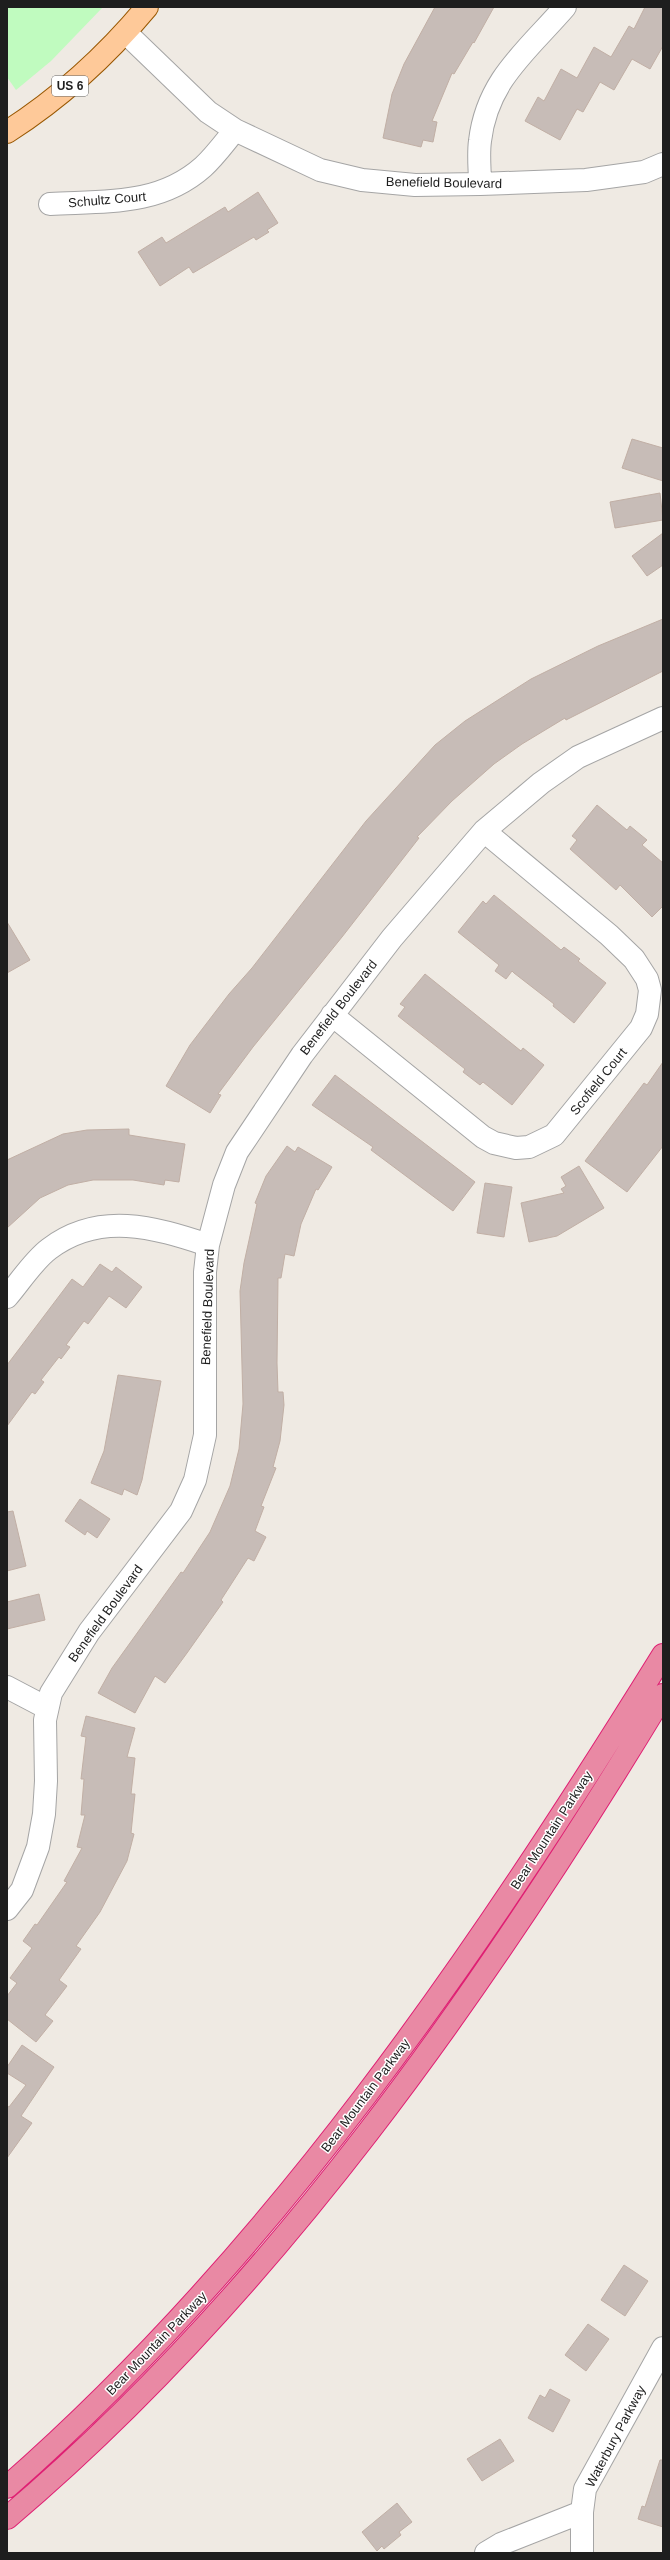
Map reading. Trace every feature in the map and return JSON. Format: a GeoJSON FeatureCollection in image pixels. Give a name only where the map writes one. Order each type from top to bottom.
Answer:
{"type":"FeatureCollection","features":[{"type":"Feature","properties":{"kind":"highway","name":"Bear Mountain Parkway"},"geometry":{"type":"LineString","coordinates":[[7,2487],[104,2398],[180,2320],[243,2248],[329,2143],[452,1978],[567,1807],[663,1655]]}},
{"type":"Feature","properties":{"kind":"highway","name":"Bear Mountain Parkway"},"geometry":{"type":"LineString","coordinates":[[7,2518],[107,2428],[177,2356],[313,2201],[398,2092],[476,1983],[552,1870],[663,1695]]}},
{"type":"Feature","properties":{"kind":"main road","name":"US 6"},"geometry":{"type":"LineString","coordinates":[[7,132],[68,89],[126,33],[147,7]]}},
{"type":"Feature","properties":{"kind":"street"},"geometry":{"type":"LineString","coordinates":[[480,184],[480,142],[486,110],[497,86],[515,62],[565,7]]}},
{"type":"Feature","properties":{"kind":"street","name":"Benefield Boulevard"},"geometry":{"type":"LineString","coordinates":[[126,33],[208,112],[235,130],[320,170],[362,180],[415,184],[480,184],[586,180],[644,172],[663,164]]}},
{"type":"Feature","properties":{"kind":"street","name":"Schultz Court"},"geometry":{"type":"LineString","coordinates":[[50,204],[146,198],[165,191],[184,182],[204,166],[235,130]]}},
{"type":"Feature","properties":{"kind":"street","name":"Benefield Boulevard"},"geometry":{"type":"LineString","coordinates":[[7,1909],[22,1890],[38,1848],[46,1794],[47,1708],[51,1693],[89,1632],[181,1511],[195,1480],[205,1435],[205,1272],[208,1245],[224,1185],[237,1152],[302,1054],[332,1015],[392,938],[484,831],[541,783],[578,758],[663,718]]}},
{"type":"Feature","properties":{"kind":"street","name":"Scofield Court"},"geometry":{"type":"LineString","coordinates":[[332,1015],[484,1137],[494,1143],[516,1148],[529,1147],[542,1142],[554,1135],[580,1104],[641,1028],[650,1000],[647,979],[634,959],[609,935],[484,831]]}},
{"type":"Feature","properties":{"kind":"street"},"geometry":{"type":"LineString","coordinates":[[7,1297],[48,1250],[70,1235],[89,1228],[113,1224],[173,1234],[208,1245]]}},
{"type":"Feature","properties":{"kind":"street"},"geometry":{"type":"LineString","coordinates":[[7,1687],[47,1708]]}},
{"type":"Feature","properties":{"kind":"street","name":"Waterbury Parkway"},"geometry":{"type":"LineString","coordinates":[[582,2553],[582,2512],[585,2489],[663,2348]]}},
{"type":"Feature","properties":{"kind":"street"},"geometry":{"type":"LineString","coordinates":[[486,2553],[501,2544],[582,2512]]}},
{"type":"Feature","properties":{"kind":"green space"},"geometry":{"type":"Polygon","coordinates":[[[7,7],[103,7],[51,61],[16,90],[7,77],[7,7]]]}},
{"type":"Feature","properties":{"kind":"building"},"geometry":{"type":"Polygon","coordinates":[[[435,7],[494,7],[474,43],[473,42],[454,74],[452,73],[432,121],[437,122],[433,142],[423,140],[421,147],[383,138],[392,94],[404,64],[435,7]]]}},
{"type":"Feature","properties":{"kind":"building"},"geometry":{"type":"Polygon","coordinates":[[[645,7],[663,7],[663,46],[650,69],[632,59],[614,90],[600,82],[583,112],[577,109],[560,140],[525,121],[538,97],[544,101],[561,69],[577,78],[594,47],[611,57],[629,26],[634,29],[645,7]]]}},
{"type":"Feature","properties":{"kind":"building"},"geometry":{"type":"Polygon","coordinates":[[[258,192],[278,223],[267,230],[269,232],[256,240],[254,237],[193,273],[189,267],[160,286],[138,252],[162,237],[166,243],[225,207],[228,212],[258,192]]]}},
{"type":"Feature","properties":{"kind":"building"},"geometry":{"type":"Polygon","coordinates":[[[632,439],[663,448],[663,481],[622,468],[632,439]]]}},
{"type":"Feature","properties":{"kind":"building"},"geometry":{"type":"Polygon","coordinates":[[[660,493],[663,520],[615,528],[610,502],[660,493]]]}},
{"type":"Feature","properties":{"kind":"building"},"geometry":{"type":"Polygon","coordinates":[[[663,533],[663,565],[647,576],[632,556],[663,533]]]}},
{"type":"Feature","properties":{"kind":"building"},"geometry":{"type":"Polygon","coordinates":[[[663,619],[663,671],[566,720],[565,718],[522,744],[494,764],[452,801],[417,837],[419,838],[342,937],[253,1047],[218,1094],[221,1095],[210,1113],[166,1086],[190,1045],[229,994],[252,968],[366,821],[435,745],[465,721],[531,679],[598,646],[663,619]]]}},
{"type":"Feature","properties":{"kind":"building"},"geometry":{"type":"Polygon","coordinates":[[[597,805],[627,830],[630,826],[647,840],[642,845],[663,863],[663,906],[652,917],[620,885],[616,890],[570,849],[577,840],[572,836],[597,805]]]}},
{"type":"Feature","properties":{"kind":"building"},"geometry":{"type":"Polygon","coordinates":[[[494,895],[561,950],[564,947],[580,959],[578,961],[606,983],[574,1023],[553,1006],[554,1004],[512,971],[506,979],[495,971],[499,965],[458,932],[483,901],[486,904],[494,895]]]}},
{"type":"Feature","properties":{"kind":"building"},"geometry":{"type":"Polygon","coordinates":[[[7,922],[30,960],[7,973],[7,922]]]}},
{"type":"Feature","properties":{"kind":"building"},"geometry":{"type":"Polygon","coordinates":[[[425,974],[521,1051],[523,1048],[544,1065],[512,1105],[483,1082],[480,1085],[463,1072],[465,1069],[398,1016],[405,1007],[400,1004],[425,974]]]}},
{"type":"Feature","properties":{"kind":"building"},"geometry":{"type":"Polygon","coordinates":[[[663,1062],[663,1146],[627,1192],[585,1161],[644,1083],[647,1085],[663,1062]]]}},
{"type":"Feature","properties":{"kind":"building"},"geometry":{"type":"Polygon","coordinates":[[[335,1075],[475,1182],[453,1211],[371,1150],[373,1147],[312,1105],[335,1075]]]}},
{"type":"Feature","properties":{"kind":"building"},"geometry":{"type":"Polygon","coordinates":[[[129,1129],[129,1135],[185,1144],[179,1182],[165,1180],[164,1185],[133,1180],[93,1180],[68,1185],[40,1198],[7,1228],[7,1160],[63,1134],[87,1130],[129,1129]]]}},
{"type":"Feature","properties":{"kind":"building"},"geometry":{"type":"Polygon","coordinates":[[[287,1146],[295,1152],[298,1147],[332,1167],[318,1190],[316,1189],[301,1224],[294,1256],[285,1254],[281,1278],[278,1278],[278,1392],[283,1392],[284,1405],[280,1441],[273,1467],[276,1468],[261,1506],[264,1507],[255,1531],[266,1537],[254,1561],[248,1558],[221,1600],[223,1602],[165,1683],[155,1676],[135,1713],[98,1693],[112,1668],[181,1572],[183,1573],[210,1532],[230,1486],[239,1449],[243,1404],[240,1291],[244,1263],[257,1204],[255,1203],[266,1176],[287,1146]]]}},
{"type":"Feature","properties":{"kind":"building"},"geometry":{"type":"Polygon","coordinates":[[[579,1166],[604,1208],[557,1236],[529,1242],[521,1203],[564,1193],[561,1189],[566,1186],[561,1177],[579,1166]]]}},
{"type":"Feature","properties":{"kind":"building"},"geometry":{"type":"Polygon","coordinates":[[[485,1183],[512,1187],[504,1237],[477,1233],[485,1183]]]}},
{"type":"Feature","properties":{"kind":"building"},"geometry":{"type":"Polygon","coordinates":[[[100,1264],[112,1272],[116,1267],[142,1287],[126,1308],[109,1296],[88,1324],[84,1321],[66,1345],[70,1347],[61,1359],[59,1357],[41,1380],[44,1382],[35,1394],[32,1392],[7,1426],[7,1365],[72,1279],[83,1287],[100,1264]]]}},
{"type":"Feature","properties":{"kind":"building"},"geometry":{"type":"Polygon","coordinates":[[[118,1375],[161,1381],[142,1480],[137,1495],[124,1489],[122,1495],[91,1483],[104,1451],[118,1375]]]}},
{"type":"Feature","properties":{"kind":"building"},"geometry":{"type":"Polygon","coordinates":[[[80,1499],[110,1519],[97,1538],[87,1531],[85,1535],[65,1521],[80,1499]]]}},
{"type":"Feature","properties":{"kind":"building"},"geometry":{"type":"Polygon","coordinates":[[[13,1511],[26,1566],[7,1571],[7,1512],[13,1511]]]}},
{"type":"Feature","properties":{"kind":"building"},"geometry":{"type":"Polygon","coordinates":[[[39,1594],[45,1620],[7,1629],[7,1602],[39,1594]]]}},
{"type":"Feature","properties":{"kind":"building"},"geometry":{"type":"Polygon","coordinates":[[[86,1716],[135,1728],[127,1757],[135,1758],[131,1794],[135,1794],[131,1833],[134,1834],[127,1861],[100,1912],[76,1946],[81,1949],[59,1980],[67,1986],[45,2015],[53,2021],[36,2042],[7,2019],[7,1996],[17,1983],[10,1978],[32,1948],[23,1941],[35,1924],[37,1925],[67,1882],[64,1881],[82,1848],[77,1847],[85,1815],[81,1815],[84,1779],[81,1779],[86,1737],[81,1736],[86,1716]]]}},
{"type":"Feature","properties":{"kind":"building"},"geometry":{"type":"Polygon","coordinates":[[[22,2045],[54,2067],[21,2116],[32,2123],[7,2158],[7,2106],[9,2107],[26,2085],[7,2073],[7,2067],[22,2045]]]}},
{"type":"Feature","properties":{"kind":"building"},"geometry":{"type":"Polygon","coordinates":[[[624,2265],[648,2281],[625,2316],[601,2300],[624,2265]]]}},
{"type":"Feature","properties":{"kind":"building"},"geometry":{"type":"Polygon","coordinates":[[[588,2324],[609,2339],[586,2371],[565,2355],[588,2324]]]}},
{"type":"Feature","properties":{"kind":"building"},"geometry":{"type":"Polygon","coordinates":[[[550,2389],[570,2400],[553,2432],[528,2418],[540,2395],[545,2398],[550,2389]]]}},
{"type":"Feature","properties":{"kind":"building"},"geometry":{"type":"Polygon","coordinates":[[[500,2439],[514,2461],[482,2481],[467,2459],[500,2439]]]}},
{"type":"Feature","properties":{"kind":"building"},"geometry":{"type":"Polygon","coordinates":[[[660,2460],[663,2460],[663,2527],[638,2519],[642,2506],[645,2507],[660,2460]]]}},
{"type":"Feature","properties":{"kind":"building"},"geometry":{"type":"Polygon","coordinates":[[[397,2503],[412,2522],[399,2532],[401,2535],[384,2549],[382,2546],[377,2551],[362,2532],[397,2503]]]}}]}
